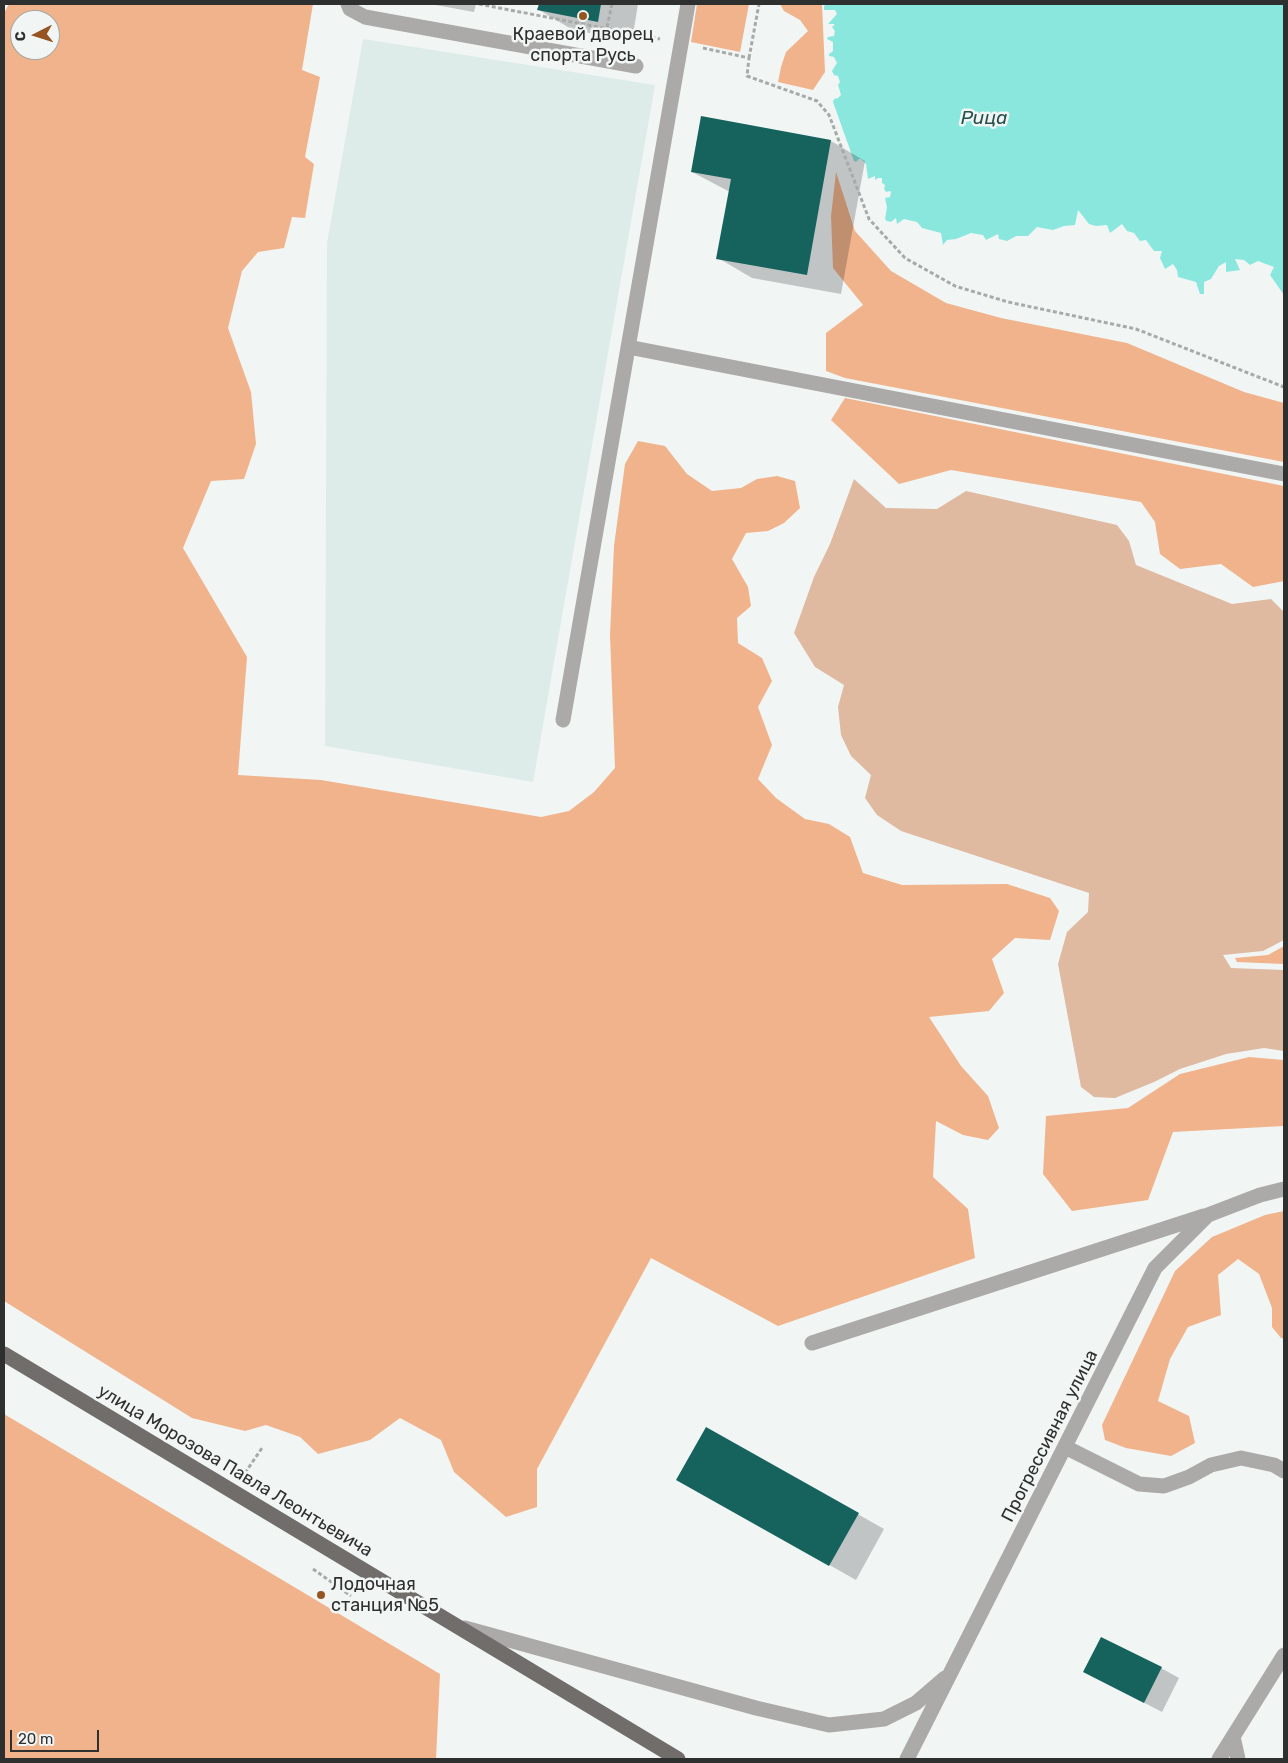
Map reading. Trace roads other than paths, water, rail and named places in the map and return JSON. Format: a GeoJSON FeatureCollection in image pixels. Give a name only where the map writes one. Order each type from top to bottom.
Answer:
{"type":"FeatureCollection","features":[{"type":"Feature","properties":{"kind":"main road","name":"улица Морозова Павла Леонтьевича"},"geometry":{"type":"LineString","coordinates":[[4,1354],[678,1759]]}},
{"type":"Feature","properties":{"kind":"street"},"geometry":{"type":"LineString","coordinates":[[348,4],[350,9],[365,17],[636,66]]}},
{"type":"Feature","properties":{"kind":"street"},"geometry":{"type":"LineString","coordinates":[[563,720],[688,4]]}},
{"type":"Feature","properties":{"kind":"street"},"geometry":{"type":"LineString","coordinates":[[628,347],[1284,474]]}},
{"type":"Feature","properties":{"kind":"street","name":"Прогрессивная улица"},"geometry":{"type":"LineString","coordinates":[[907,1759],[1155,1268],[1208,1215],[1260,1195],[1284,1189]]}},
{"type":"Feature","properties":{"kind":"street"},"geometry":{"type":"LineString","coordinates":[[812,1343],[1208,1215]]}},
{"type":"Feature","properties":{"kind":"street"},"geometry":{"type":"LineString","coordinates":[[1065,1447],[1139,1484],[1164,1486],[1189,1477],[1211,1465],[1241,1458],[1274,1465],[1284,1470]]}},
{"type":"Feature","properties":{"kind":"street"},"geometry":{"type":"LineString","coordinates":[[456,1626],[756,1708],[829,1725],[884,1719],[916,1703],[952,1672]]}},
{"type":"Feature","properties":{"kind":"street"},"geometry":{"type":"LineString","coordinates":[[1219,1759],[1284,1655]]}},
{"type":"Feature","properties":{"kind":"street"},"geometry":{"type":"LineString","coordinates":[[1233,1737],[1238,1759]]}},
{"type":"Feature","properties":{"kind":"water","name":"Рица"},"geometry":{"type":"Polygon","coordinates":[[[827,4],[1284,4],[1284,295],[1270,275],[1274,267],[1258,261],[1250,265],[1244,260],[1235,259],[1240,270],[1226,272],[1226,262],[1219,266],[1211,279],[1204,282],[1204,294],[1200,294],[1196,282],[1178,277],[1177,270],[1173,264],[1165,269],[1160,258],[1162,251],[1154,251],[1146,240],[1140,241],[1134,233],[1127,231],[1122,224],[1110,233],[1107,225],[1096,226],[1089,224],[1078,210],[1075,225],[1053,230],[1037,227],[1028,236],[1016,236],[1007,241],[999,239],[998,234],[986,240],[983,235],[971,233],[956,239],[947,240],[943,245],[941,233],[922,228],[917,222],[904,219],[897,224],[896,218],[891,222],[887,221],[885,219],[887,207],[885,198],[890,197],[891,192],[886,192],[884,189],[885,185],[882,183],[882,178],[875,180],[875,176],[868,179],[866,164],[861,159],[856,162],[854,161],[833,102],[834,99],[841,95],[838,85],[840,82],[838,76],[834,75],[832,71],[837,63],[834,57],[829,56],[833,51],[833,42],[827,39],[834,36],[835,31],[832,27],[835,24],[828,24],[837,14],[835,10],[824,10],[824,6],[827,4]]]}},
{"type":"Feature","properties":{"kind":"place","name":"Краевой дворец спорта Русь"},"geometry":{"type":"Point","coordinates":[583,16]}},
{"type":"Feature","properties":{"kind":"place","name":"Лодочная станция №5"},"geometry":{"type":"Point","coordinates":[321,1595]}}]}
